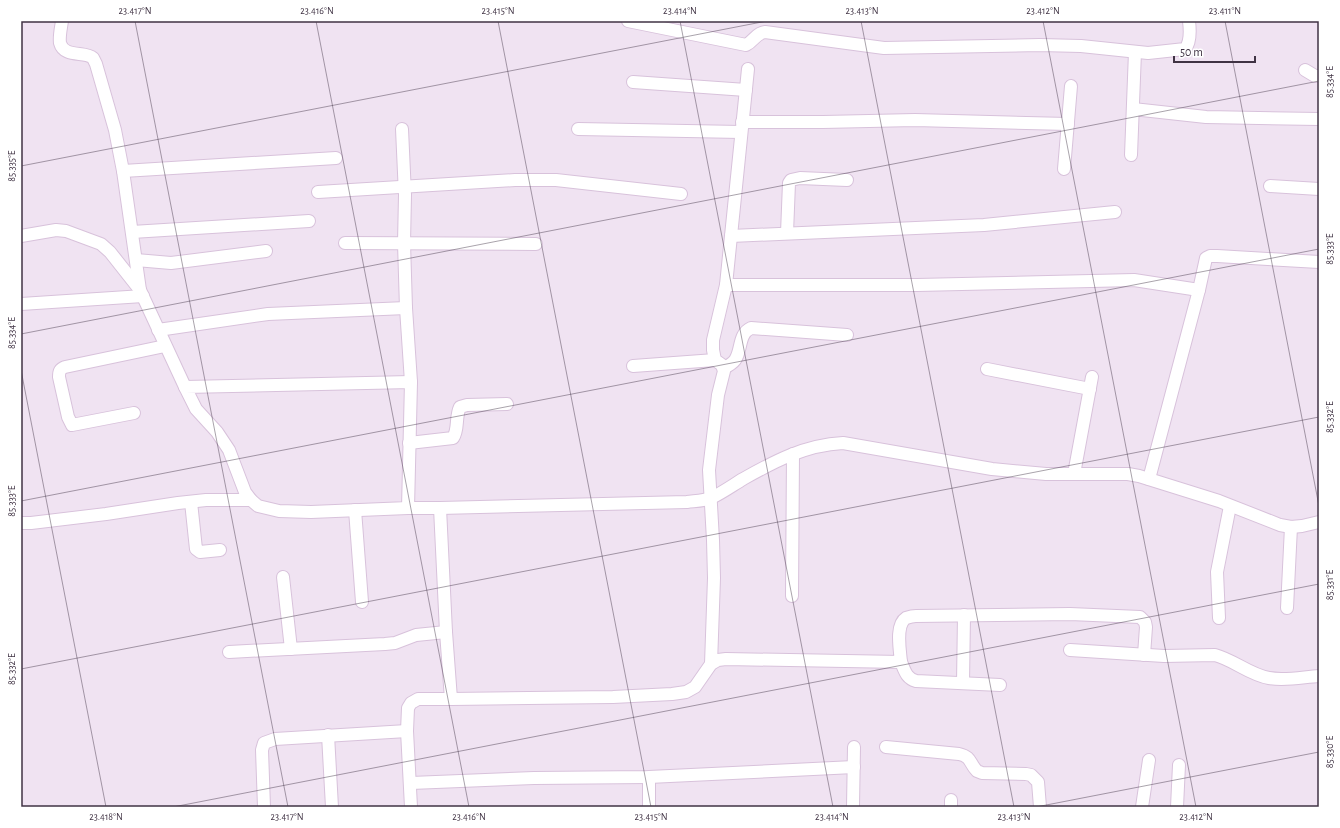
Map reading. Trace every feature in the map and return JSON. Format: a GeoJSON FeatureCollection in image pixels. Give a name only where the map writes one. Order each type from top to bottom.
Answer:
{"type":"FeatureCollection","features":[{"type":"Feature","properties":{"kind":"street"},"geometry":{"type":"LineString","coordinates":[[62,21],[60,44],[63,48],[71,53],[89,56],[93,58],[96,64],[115,130],[142,293],[184,387],[196,409],[217,432],[229,450],[245,492],[258,506],[279,511],[311,512],[408,508],[687,502],[710,498],[757,471],[810,447],[843,443],[992,469],[1046,474],[1128,474],[1149,479],[1230,506],[1275,523],[1291,527],[1319,522]]}},
{"type":"Feature","properties":{"kind":"street"},"geometry":{"type":"LineString","coordinates":[[628,21],[666,25],[746,45],[751,43],[760,32],[765,32],[884,48],[1040,45],[1081,46],[1148,53],[1186,49],[1189,40],[1189,21]]}},
{"type":"Feature","properties":{"kind":"street"},"geometry":{"type":"LineString","coordinates":[[1131,155],[1135,52]]}},
{"type":"Feature","properties":{"kind":"street"},"geometry":{"type":"LineString","coordinates":[[715,360],[713,340],[726,285],[748,69]]}},
{"type":"Feature","properties":{"kind":"street"},"geometry":{"type":"LineString","coordinates":[[1305,70],[1315,76],[1319,76]]}},
{"type":"Feature","properties":{"kind":"street"},"geometry":{"type":"LineString","coordinates":[[633,82],[746,90]]}},
{"type":"Feature","properties":{"kind":"street"},"geometry":{"type":"LineString","coordinates":[[1064,169],[1071,86]]}},
{"type":"Feature","properties":{"kind":"street"},"geometry":{"type":"LineString","coordinates":[[1133,109],[1206,117],[1319,119]]}},
{"type":"Feature","properties":{"kind":"street"},"geometry":{"type":"LineString","coordinates":[[578,129],[742,127],[823,122],[915,120],[1068,124]]}},
{"type":"Feature","properties":{"kind":"street"},"geometry":{"type":"LineString","coordinates":[[402,129],[406,308],[411,382],[408,508]]}},
{"type":"Feature","properties":{"kind":"street"},"geometry":{"type":"LineString","coordinates":[[123,171],[336,158]]}},
{"type":"Feature","properties":{"kind":"street"},"geometry":{"type":"LineString","coordinates":[[787,233],[789,183],[791,180],[800,178],[847,180]]}},
{"type":"Feature","properties":{"kind":"street"},"geometry":{"type":"LineString","coordinates":[[318,192],[404,188],[515,180],[556,180],[681,194]]}},
{"type":"Feature","properties":{"kind":"street"},"geometry":{"type":"LineString","coordinates":[[1270,186],[1319,189]]}},
{"type":"Feature","properties":{"kind":"street"},"geometry":{"type":"LineString","coordinates":[[731,236],[984,225],[1115,212]]}},
{"type":"Feature","properties":{"kind":"street"},"geometry":{"type":"LineString","coordinates":[[132,232],[309,221]]}},
{"type":"Feature","properties":{"kind":"street"},"geometry":{"type":"LineString","coordinates":[[21,236],[56,230],[66,231],[101,244],[110,252],[142,293]]}},
{"type":"Feature","properties":{"kind":"street"},"geometry":{"type":"LineString","coordinates":[[345,243],[536,244]]}},
{"type":"Feature","properties":{"kind":"street"},"geometry":{"type":"LineString","coordinates":[[136,260],[171,263],[266,251]]}},
{"type":"Feature","properties":{"kind":"street"},"geometry":{"type":"LineString","coordinates":[[1149,479],[1199,290],[1206,258],[1210,256],[1217,256],[1319,262]]}},
{"type":"Feature","properties":{"kind":"street"},"geometry":{"type":"LineString","coordinates":[[726,285],[909,285],[1134,280],[1199,290]]}},
{"type":"Feature","properties":{"kind":"street"},"geometry":{"type":"LineString","coordinates":[[21,304],[142,293]]}},
{"type":"Feature","properties":{"kind":"street"},"geometry":{"type":"LineString","coordinates":[[158,330],[268,314],[406,308]]}},
{"type":"Feature","properties":{"kind":"street"},"geometry":{"type":"LineString","coordinates":[[711,664],[714,578],[708,470],[719,391],[724,368],[736,359],[743,335],[751,328],[847,335]]}},
{"type":"Feature","properties":{"kind":"street"},"geometry":{"type":"LineString","coordinates":[[134,413],[72,425],[68,417],[59,372],[65,367],[165,346]]}},
{"type":"Feature","properties":{"kind":"street"},"geometry":{"type":"LineString","coordinates":[[633,366],[715,360],[724,368]]}},
{"type":"Feature","properties":{"kind":"street"},"geometry":{"type":"LineString","coordinates":[[987,369],[1091,383],[1074,474]]}},
{"type":"Feature","properties":{"kind":"street"},"geometry":{"type":"LineString","coordinates":[[184,387],[411,382]]}},
{"type":"Feature","properties":{"kind":"street"},"geometry":{"type":"LineString","coordinates":[[410,443],[454,438],[456,434],[458,412],[460,407],[467,405],[507,404]]}},
{"type":"Feature","properties":{"kind":"street"},"geometry":{"type":"LineString","coordinates":[[792,596],[793,454]]}},
{"type":"Feature","properties":{"kind":"street"},"geometry":{"type":"LineString","coordinates":[[21,523],[106,514],[206,500],[251,500]]}},
{"type":"Feature","properties":{"kind":"street"},"geometry":{"type":"LineString","coordinates":[[191,502],[196,550],[200,552],[220,550]]}},
{"type":"Feature","properties":{"kind":"street"},"geometry":{"type":"LineString","coordinates":[[1219,618],[1217,572],[1230,506]]}},
{"type":"Feature","properties":{"kind":"street"},"geometry":{"type":"LineString","coordinates":[[440,508],[446,632],[452,699]]}},
{"type":"Feature","properties":{"kind":"street"},"geometry":{"type":"LineString","coordinates":[[355,510],[362,602]]}},
{"type":"Feature","properties":{"kind":"street"},"geometry":{"type":"LineString","coordinates":[[1287,608],[1291,527]]}},
{"type":"Feature","properties":{"kind":"street"},"geometry":{"type":"LineString","coordinates":[[283,577],[291,649]]}},
{"type":"Feature","properties":{"kind":"street"},"geometry":{"type":"LineString","coordinates":[[1000,685],[916,681],[910,679],[906,675],[901,662],[899,629],[902,623],[906,618],[916,616],[1070,614],[1140,617],[1145,622],[1146,626],[1144,655]]}},
{"type":"Feature","properties":{"kind":"street"},"geometry":{"type":"LineString","coordinates":[[962,683],[964,615]]}},
{"type":"Feature","properties":{"kind":"street"},"geometry":{"type":"LineString","coordinates":[[229,652],[385,644],[395,643],[416,636],[446,632]]}},
{"type":"Feature","properties":{"kind":"street"},"geometry":{"type":"LineString","coordinates":[[1070,650],[1144,655],[1215,655],[1269,678],[1284,679],[1319,676]]}},
{"type":"Feature","properties":{"kind":"street"},"geometry":{"type":"LineString","coordinates":[[411,807],[411,783],[407,731],[408,708],[411,703],[418,699],[613,697],[672,694],[686,692],[695,687],[711,664],[726,658],[901,662]]}},
{"type":"Feature","properties":{"kind":"street"},"geometry":{"type":"LineString","coordinates":[[264,807],[262,750],[264,743],[275,739],[407,731]]}},
{"type":"Feature","properties":{"kind":"street"},"geometry":{"type":"LineString","coordinates":[[328,735],[332,807]]}},
{"type":"Feature","properties":{"kind":"street"},"geometry":{"type":"LineString","coordinates":[[886,747],[965,755],[970,759],[977,771],[982,773],[1031,775],[1038,782],[1040,807]]}},
{"type":"Feature","properties":{"kind":"street"},"geometry":{"type":"LineString","coordinates":[[854,748],[854,807]]}},
{"type":"Feature","properties":{"kind":"street"},"geometry":{"type":"LineString","coordinates":[[1142,807],[1149,760]]}},
{"type":"Feature","properties":{"kind":"street"},"geometry":{"type":"LineString","coordinates":[[1177,807],[1178,764]]}},
{"type":"Feature","properties":{"kind":"street"},"geometry":{"type":"LineString","coordinates":[[411,783],[534,778],[649,777],[854,768]]}},
{"type":"Feature","properties":{"kind":"street"},"geometry":{"type":"LineString","coordinates":[[649,777],[649,807]]}}]}
